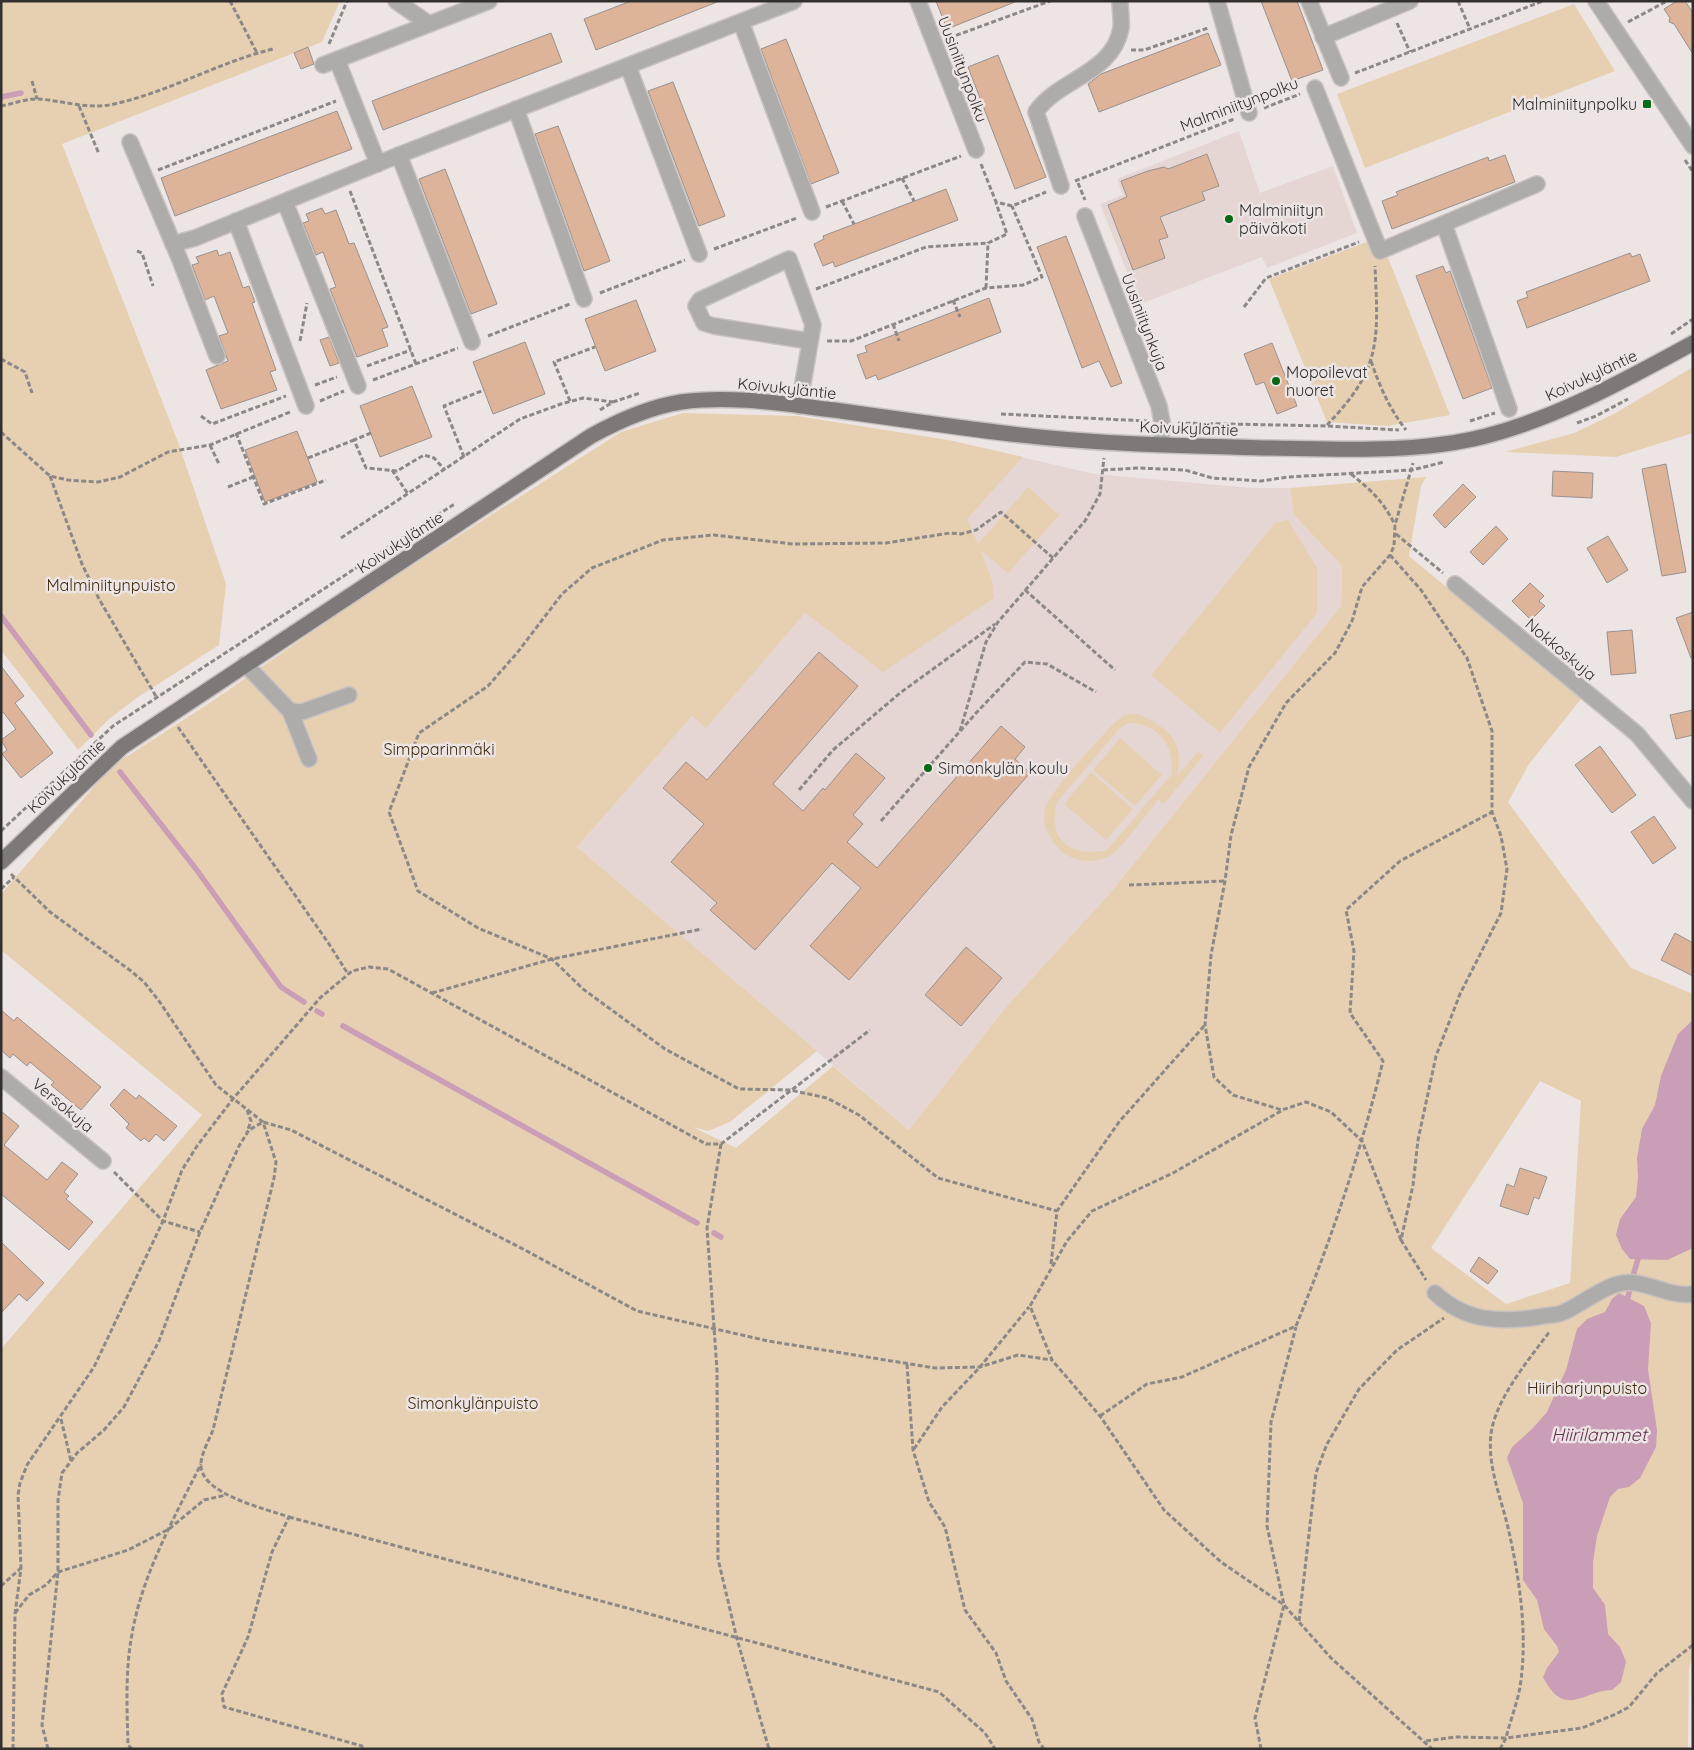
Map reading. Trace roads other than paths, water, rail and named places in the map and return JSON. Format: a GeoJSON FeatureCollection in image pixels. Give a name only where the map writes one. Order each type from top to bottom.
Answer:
{"type":"FeatureCollection","features":[{"type":"Feature","properties":{"kind":"main road","name":"Koivukyläntie"},"geometry":{"type":"LineString","coordinates":[[1,862],[122,747],[168,714],[591,436],[616,422],[663,406],[705,400],[732,399],[1007,433],[1106,442],[1298,449],[1413,447],[1483,436],[1528,423],[1572,405],[1693,343]]}},
{"type":"Feature","properties":{"kind":"street"},"geometry":{"type":"LineString","coordinates":[[396,1],[429,24]]}},
{"type":"Feature","properties":{"kind":"street"},"geometry":{"type":"LineString","coordinates":[[378,164],[351,95],[329,58],[429,24],[489,1]]}},
{"type":"Feature","properties":{"kind":"street"},"geometry":{"type":"LineString","coordinates":[[173,244],[285,202],[516,109],[794,1]]}},
{"type":"Feature","properties":{"kind":"street","name":"Uusiniitynpolku"},"geometry":{"type":"LineString","coordinates":[[918,1],[976,150]]}},
{"type":"Feature","properties":{"kind":"street"},"geometry":{"type":"LineString","coordinates":[[1061,186],[1036,112],[1044,100],[1100,64],[1112,49],[1121,28],[1120,1]]}},
{"type":"Feature","properties":{"kind":"street"},"geometry":{"type":"LineString","coordinates":[[1217,1],[1249,114]]}},
{"type":"Feature","properties":{"kind":"street"},"geometry":{"type":"LineString","coordinates":[[1309,1],[1341,78]]}},
{"type":"Feature","properties":{"kind":"street"},"geometry":{"type":"LineString","coordinates":[[1323,37],[1410,1]]}},
{"type":"Feature","properties":{"kind":"street"},"geometry":{"type":"LineString","coordinates":[[1596,1],[1693,146]]}},
{"type":"Feature","properties":{"kind":"street"},"geometry":{"type":"LineString","coordinates":[[741,22],[812,212]]}},
{"type":"Feature","properties":{"kind":"street"},"geometry":{"type":"LineString","coordinates":[[628,66],[700,254]]}},
{"type":"Feature","properties":{"kind":"street"},"geometry":{"type":"LineString","coordinates":[[1315,88],[1380,251],[1536,184]]}},
{"type":"Feature","properties":{"kind":"street"},"geometry":{"type":"LineString","coordinates":[[516,109],[584,299]]}},
{"type":"Feature","properties":{"kind":"street"},"geometry":{"type":"LineString","coordinates":[[130,142],[217,356]]}},
{"type":"Feature","properties":{"kind":"street"},"geometry":{"type":"LineString","coordinates":[[400,155],[472,342]]}},
{"type":"Feature","properties":{"kind":"street"},"geometry":{"type":"LineString","coordinates":[[285,202],[358,386]]}},
{"type":"Feature","properties":{"kind":"street","name":"Uusiniitynkuja"},"geometry":{"type":"LineString","coordinates":[[1085,216],[1159,406],[1162,422],[1161,444]]}},
{"type":"Feature","properties":{"kind":"street"},"geometry":{"type":"LineString","coordinates":[[236,221],[306,406]]}},
{"type":"Feature","properties":{"kind":"street"},"geometry":{"type":"LineString","coordinates":[[1444,224],[1509,409]]}},
{"type":"Feature","properties":{"kind":"street"},"geometry":{"type":"LineString","coordinates":[[799,406],[813,325],[789,259],[700,300],[696,306],[704,323],[809,341]]}},
{"type":"Feature","properties":{"kind":"street","name":"Nokkoskuja"},"geometry":{"type":"LineString","coordinates":[[1455,584],[1637,734],[1693,802]]}},
{"type":"Feature","properties":{"kind":"street"},"geometry":{"type":"LineString","coordinates":[[245,664],[290,711],[309,759]]}},
{"type":"Feature","properties":{"kind":"street"},"geometry":{"type":"LineString","coordinates":[[290,711],[302,712],[349,694]]}},
{"type":"Feature","properties":{"kind":"street","name":"Versokuja"},"geometry":{"type":"LineString","coordinates":[[1,1077],[103,1161]]}},
{"type":"Feature","properties":{"kind":"street"},"geometry":{"type":"LineString","coordinates":[[1435,1292],[1446,1303],[1472,1316],[1507,1321],[1564,1312],[1618,1283],[1641,1284],[1666,1291],[1693,1294]]}},
{"type":"Feature","properties":{"kind":"water"},"geometry":{"type":"Polygon","coordinates":[[[1693,1020],[1693,1248],[1667,1260],[1630,1259],[1622,1249],[1616,1235],[1620,1219],[1636,1197],[1637,1158],[1642,1129],[1655,1105],[1661,1076],[1678,1034],[1693,1020]]]}},
{"type":"Feature","properties":{"kind":"water","name":"Hiirilammet"},"geometry":{"type":"Polygon","coordinates":[[[1619,1293],[1644,1306],[1651,1323],[1648,1369],[1657,1430],[1656,1447],[1640,1478],[1629,1487],[1618,1489],[1610,1497],[1597,1536],[1593,1562],[1593,1588],[1605,1605],[1608,1634],[1620,1647],[1626,1662],[1621,1682],[1612,1690],[1602,1691],[1575,1700],[1567,1700],[1559,1697],[1551,1690],[1543,1677],[1559,1652],[1557,1646],[1544,1629],[1537,1600],[1523,1580],[1523,1503],[1507,1458],[1512,1447],[1547,1412],[1566,1370],[1577,1329],[1587,1319],[1605,1312],[1612,1299],[1619,1293]]]}},
{"type":"Feature","properties":{"kind":"waterway"},"geometry":{"type":"LineString","coordinates":[[1,97],[21,93]]}},
{"type":"Feature","properties":{"kind":"waterway"},"geometry":{"type":"LineString","coordinates":[[1,616],[91,735]]}},
{"type":"Feature","properties":{"kind":"waterway"},"geometry":{"type":"LineString","coordinates":[[98,744],[102,748]]}},
{"type":"Feature","properties":{"kind":"waterway"},"geometry":{"type":"LineString","coordinates":[[120,772],[196,869],[281,987],[304,1002]]}},
{"type":"Feature","properties":{"kind":"waterway"},"geometry":{"type":"LineString","coordinates":[[317,1011],[322,1014]]}},
{"type":"Feature","properties":{"kind":"waterway"},"geometry":{"type":"LineString","coordinates":[[343,1026],[697,1223]]}},
{"type":"Feature","properties":{"kind":"waterway"},"geometry":{"type":"LineString","coordinates":[[714,1233],[721,1237]]}},
{"type":"Feature","properties":{"kind":"waterway"},"geometry":{"type":"LineString","coordinates":[[1633,1276],[1638,1259]]}},
{"type":"Feature","properties":{"kind":"waterway"},"geometry":{"type":"LineString","coordinates":[[1628,1297],[1630,1289]]}},
{"type":"Feature","properties":{"kind":"place","name":"Malminiitynpolku"},"geometry":{"type":"Point","coordinates":[1647,104]}},
{"type":"Feature","properties":{"kind":"place","name":"Malminiityn päiväkoti"},"geometry":{"type":"Point","coordinates":[1229,219]}},
{"type":"Feature","properties":{"kind":"place","name":"Mopoilevat nuoret"},"geometry":{"type":"Point","coordinates":[1276,381]}},
{"type":"Feature","properties":{"kind":"place","name":"Simonkylän koulu"},"geometry":{"type":"Point","coordinates":[928,768]}},
{"type":"Feature","properties":{"kind":"park label","name":"Malminiitynpuisto"},"geometry":{"type":"Point","coordinates":[111,585]}},
{"type":"Feature","properties":{"kind":"park label","name":"Simpparinmäki"},"geometry":{"type":"Point","coordinates":[439,749]}},
{"type":"Feature","properties":{"kind":"park label","name":"Hiiriharjunpuisto"},"geometry":{"type":"Point","coordinates":[1587,1388]}},
{"type":"Feature","properties":{"kind":"park label","name":"Simonkylänpuisto"},"geometry":{"type":"Point","coordinates":[473,1403]}}]}
